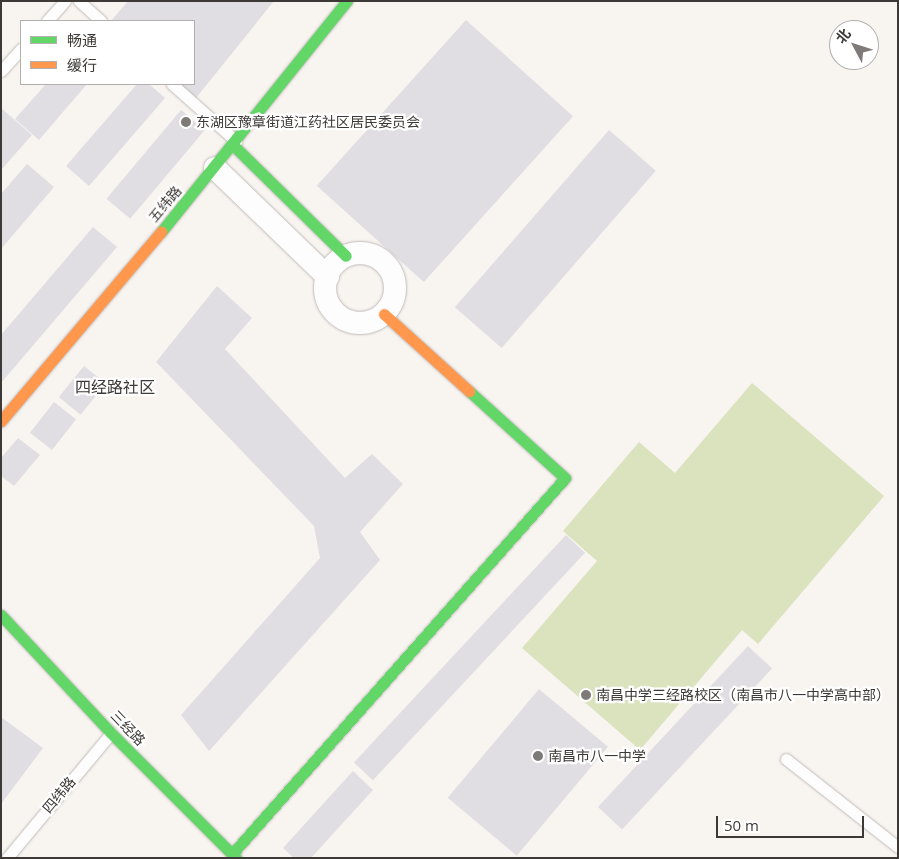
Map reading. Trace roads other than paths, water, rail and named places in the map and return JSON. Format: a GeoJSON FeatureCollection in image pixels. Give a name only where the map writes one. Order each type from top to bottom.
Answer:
{"type":"FeatureCollection","features":[{"type":"Feature","properties":{"kind":"street","name":"五纬路"},"geometry":{"type":"LineString","coordinates":[[1,421],[215,168],[347,1]]}},
{"type":"Feature","properties":{"kind":"street"},"geometry":{"type":"LineString","coordinates":[[235,143],[346,256]]}},
{"type":"Feature","properties":{"kind":"street"},"geometry":{"type":"LineString","coordinates":[[215,168],[328,277]]}},
{"type":"Feature","properties":{"kind":"street"},"geometry":{"type":"LineString","coordinates":[[368,254],[378,258],[390,269],[395,296],[391,307],[384,314],[361,323],[339,316],[326,296],[328,277],[337,262],[346,256],[368,254]]}},
{"type":"Feature","properties":{"kind":"street"},"geometry":{"type":"LineString","coordinates":[[234,856],[565,478],[384,314]]}},
{"type":"Feature","properties":{"kind":"street","name":"三经路"},"geometry":{"type":"LineString","coordinates":[[1,615],[112,733],[234,856]]}},
{"type":"Feature","properties":{"kind":"lane"},"geometry":{"type":"LineString","coordinates":[[48,20],[65,1]]}},
{"type":"Feature","properties":{"kind":"lane"},"geometry":{"type":"LineString","coordinates":[[79,1],[100,20]]}},
{"type":"Feature","properties":{"kind":"lane"},"geometry":{"type":"LineString","coordinates":[[1,72],[20,51]]}},
{"type":"Feature","properties":{"kind":"lane"},"geometry":{"type":"LineString","coordinates":[[173,85],[235,143]]}},
{"type":"Feature","properties":{"kind":"lane","name":"四纬路"},"geometry":{"type":"LineString","coordinates":[[7,858],[112,733]]}},
{"type":"Feature","properties":{"kind":"lane"},"geometry":{"type":"LineString","coordinates":[[786,759],[898,847]]}},
{"type":"Feature","properties":{"kind":"place","name":"东湖区豫章街道江药社区居民委员会"},"geometry":{"type":"Point","coordinates":[186,122]}},
{"type":"Feature","properties":{"kind":"place","name":"南昌中学三经路校区（南昌市八一中学高中部）"},"geometry":{"type":"Point","coordinates":[586,695]}},
{"type":"Feature","properties":{"kind":"place","name":"南昌市八一中学"},"geometry":{"type":"Point","coordinates":[538,756]}},
{"type":"Feature","properties":{"kind":"district","name":"四经路社区"},"geometry":{"type":"Point","coordinates":[115,387]}}]}
